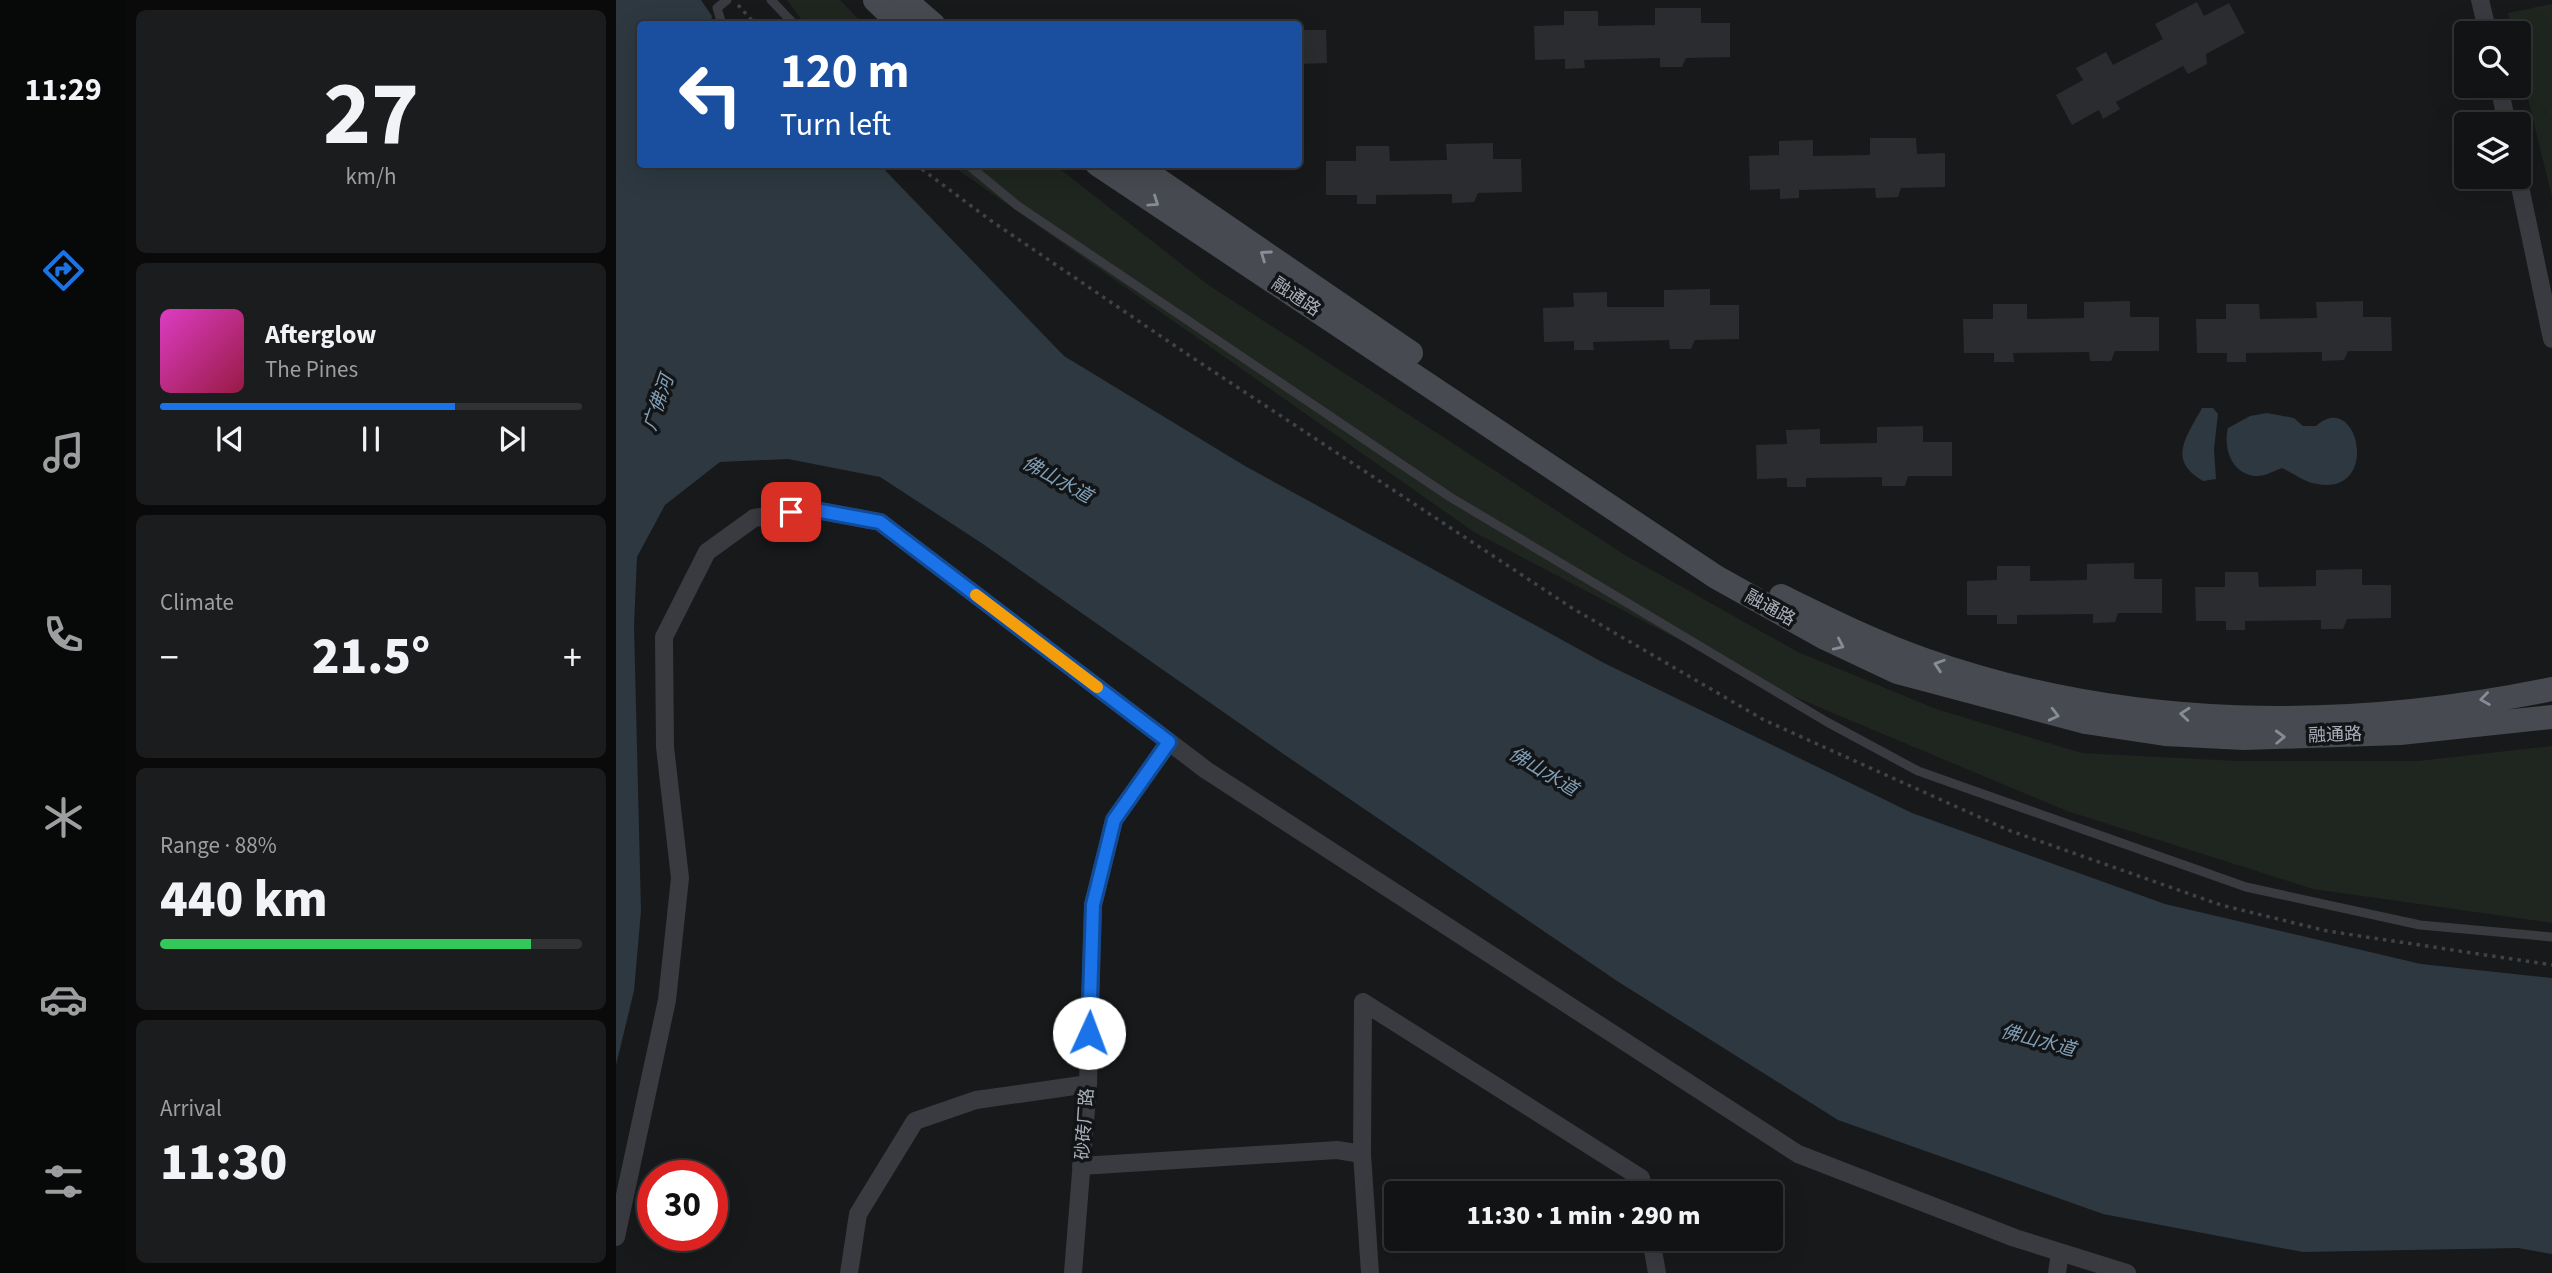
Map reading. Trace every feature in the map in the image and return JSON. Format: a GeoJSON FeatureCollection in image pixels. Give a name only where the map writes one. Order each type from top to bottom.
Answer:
{"type":"FeatureCollection","features":[{"type":"Feature","properties":{"kind":"main road"},"geometry":{"type":"LineString","coordinates":[[875,0],[897,21]]}},
{"type":"Feature","properties":{"kind":"main road"},"geometry":{"type":"LineString","coordinates":[[905,0],[930,21]]}},
{"type":"Feature","properties":{"kind":"main road","name":"融通路"},"geometry":{"type":"LineString","coordinates":[[1103,168],[1716,578],[1825,638],[1897,672],[2085,722],[2165,734],[2244,738],[2400,733],[2552,717]]}},
{"type":"Feature","properties":{"kind":"main road","name":"融通路"},"geometry":{"type":"LineString","coordinates":[[1141,168],[1478,400],[1724,563],[1828,619],[1924,660],[1973,676],[2082,702],[2266,720],[2408,711],[2552,689]]}},
{"type":"Feature","properties":{"kind":"street"},"geometry":{"type":"LineString","coordinates":[[2480,0],[2484,21]]}},
{"type":"Feature","properties":{"kind":"street"},"geometry":{"type":"LineString","coordinates":[[2521,189],[2552,338]]}},
{"type":"Feature","properties":{"kind":"street"},"geometry":{"type":"LineString","coordinates":[[616,1237],[667,1000],[680,878],[665,747],[664,637],[707,552],[754,518],[810,509],[880,522],[1206,770],[1798,1154],[2060,1253],[2127,1273]]}},
{"type":"Feature","properties":{"kind":"street","name":"砂砖厂路"},"geometry":{"type":"LineString","coordinates":[[1073,1273],[1088,1084],[1093,905],[1114,820],[1169,742]]}},
{"type":"Feature","properties":{"kind":"street"},"geometry":{"type":"LineString","coordinates":[[1370,1273],[1362,1154],[1363,1002],[1641,1178],[1642,1181]]}},
{"type":"Feature","properties":{"kind":"street"},"geometry":{"type":"LineString","coordinates":[[849,1273],[858,1214],[915,1121],[976,1100],[1088,1084]]}},
{"type":"Feature","properties":{"kind":"street"},"geometry":{"type":"LineString","coordinates":[[1081,1166],[1337,1150],[1362,1154]]}},
{"type":"Feature","properties":{"kind":"street"},"geometry":{"type":"LineString","coordinates":[[1653,1251],[1657,1273]]}},
{"type":"Feature","properties":{"kind":"street"},"geometry":{"type":"LineString","coordinates":[[2057,1273],[2060,1253]]}},
{"type":"Feature","properties":{"kind":"lane"},"geometry":{"type":"LineString","coordinates":[[721,21],[717,8],[727,0]]}},
{"type":"Feature","properties":{"kind":"lane"},"geometry":{"type":"LineString","coordinates":[[771,0],[791,21]]}},
{"type":"Feature","properties":{"kind":"lane"},"geometry":{"type":"LineString","coordinates":[[972,168],[1018,205],[1450,496],[1827,722],[1918,771],[2246,887],[2420,925],[2552,937]]}},
{"type":"Feature","properties":{"kind":"path"},"geometry":{"type":"LineString","coordinates":[[735,0],[752,21]]}},
{"type":"Feature","properties":{"kind":"shaded area"},"geometry":{"type":"Polygon","coordinates":[[[787,0],[840,0],[860,21],[803,21],[787,0]]]}},
{"type":"Feature","properties":{"kind":"shaded area"},"geometry":{"type":"Polygon","coordinates":[[[2552,4],[2552,197],[2528,98],[2531,98],[2531,21],[2510,21],[2508,13],[2552,4]]]}},
{"type":"Feature","properties":{"kind":"shaded area"},"geometry":{"type":"Polygon","coordinates":[[[955,168],[1059,168],[1207,284],[1625,555],[1798,652],[1936,709],[2082,753],[2237,761],[2418,761],[2552,746],[2552,923],[2313,889],[2067,811],[1761,683],[1474,532],[955,168]]]}},
{"type":"Feature","properties":{"kind":"water"},"geometry":{"type":"Polygon","coordinates":[[[616,0],[701,0],[712,16],[711,21],[637,21],[637,168],[883,168],[1064,356],[1245,466],[1604,663],[1912,813],[2165,904],[2421,964],[2552,978],[2552,1254],[2518,1248],[2303,1252],[2103,1214],[1838,1120],[1617,981],[1282,753],[980,542],[880,477],[788,459],[720,462],[665,505],[637,557],[634,625],[641,911],[634,991],[616,1065],[616,0]]]}},
{"type":"Feature","properties":{"kind":"water"},"geometry":{"type":"Polygon","coordinates":[[[2202,408],[2213,408],[2218,414],[2214,449],[2216,479],[2203,481],[2185,465],[2182,456],[2186,438],[2202,408]]]}},
{"type":"Feature","properties":{"kind":"water"},"geometry":{"type":"Polygon","coordinates":[[[2267,413],[2294,418],[2303,426],[2316,426],[2331,418],[2344,421],[2352,432],[2357,447],[2356,463],[2349,476],[2334,484],[2312,483],[2282,468],[2259,476],[2240,470],[2228,451],[2228,428],[2250,416],[2267,413]]]}},
{"type":"Feature","properties":{"kind":"building"},"geometry":{"type":"Polygon","coordinates":[[[2197,2],[2204,16],[2229,3],[2245,33],[2206,54],[2207,64],[2188,74],[2183,66],[2116,102],[2120,109],[2103,119],[2099,110],[2072,125],[2056,95],[2083,80],[2076,68],[2106,52],[2113,65],[2163,39],[2155,24],[2197,2]]]}},
{"type":"Feature","properties":{"kind":"building"},"geometry":{"type":"Polygon","coordinates":[[[1655,8],[1701,8],[1701,23],[1730,23],[1730,57],[1686,58],[1682,67],[1660,67],[1660,58],[1584,60],[1585,68],[1565,69],[1565,59],[1535,60],[1534,26],[1564,25],[1564,11],[1598,11],[1598,26],[1655,25],[1655,8]]]}},
{"type":"Feature","properties":{"kind":"building"},"geometry":{"type":"Polygon","coordinates":[[[1302,30],[1326,30],[1327,63],[1302,64],[1302,30]]]}},
{"type":"Feature","properties":{"kind":"building"},"geometry":{"type":"Polygon","coordinates":[[[1870,138],[1916,138],[1917,154],[1945,153],[1945,187],[1901,188],[1898,197],[1876,198],[1875,188],[1799,190],[1799,198],[1780,199],[1780,189],[1750,190],[1749,156],[1779,155],[1779,141],[1813,140],[1813,156],[1870,155],[1870,138]]]}},
{"type":"Feature","properties":{"kind":"building"},"geometry":{"type":"Polygon","coordinates":[[[1493,143],[1493,159],[1521,159],[1522,192],[1478,193],[1474,202],[1452,203],[1452,194],[1376,195],[1376,204],[1357,204],[1357,195],[1326,195],[1326,161],[1356,161],[1356,146],[1389,146],[1390,161],[1447,160],[1446,144],[1493,143]]]}},
{"type":"Feature","properties":{"kind":"building"},"geometry":{"type":"Polygon","coordinates":[[[1710,289],[1710,305],[1739,305],[1739,339],[1695,340],[1691,349],[1670,349],[1669,340],[1593,342],[1594,350],[1574,350],[1574,341],[1544,342],[1543,308],[1574,307],[1573,293],[1607,292],[1607,307],[1664,307],[1664,290],[1710,289]]]}},
{"type":"Feature","properties":{"kind":"building"},"geometry":{"type":"Polygon","coordinates":[[[2130,301],[2130,317],[2159,317],[2159,351],[2115,351],[2111,361],[2090,361],[2089,352],[2013,353],[2014,362],[1994,362],[1994,353],[1964,353],[1963,319],[1993,319],[1993,304],[2027,304],[2027,319],[2084,318],[2084,302],[2130,301]]]}},
{"type":"Feature","properties":{"kind":"building"},"geometry":{"type":"Polygon","coordinates":[[[2363,301],[2363,317],[2391,317],[2392,351],[2348,351],[2344,360],[2322,361],[2322,352],[2246,353],[2246,362],[2227,362],[2227,353],[2197,353],[2196,319],[2226,319],[2226,304],[2259,304],[2260,319],[2317,318],[2316,302],[2363,301]]]}},
{"type":"Feature","properties":{"kind":"building"},"geometry":{"type":"Polygon","coordinates":[[[1923,426],[1923,442],[1952,442],[1952,476],[1908,476],[1905,486],[1882,486],[1882,477],[1806,478],[1806,487],[1787,487],[1787,478],[1757,479],[1756,445],[1787,444],[1786,430],[1820,429],[1820,444],[1877,443],[1877,427],[1923,426]]]}},
{"type":"Feature","properties":{"kind":"building"},"geometry":{"type":"Polygon","coordinates":[[[2134,563],[2134,579],[2162,579],[2162,613],[2118,613],[2115,622],[2093,623],[2093,614],[2017,615],[2017,624],[1997,624],[1997,615],[1967,615],[1967,581],[1997,580],[1997,566],[2030,566],[2030,581],[2087,580],[2087,564],[2134,563]]]}},
{"type":"Feature","properties":{"kind":"building"},"geometry":{"type":"Polygon","coordinates":[[[2362,569],[2362,585],[2391,585],[2391,618],[2347,619],[2343,629],[2321,629],[2321,620],[2245,621],[2245,630],[2226,630],[2226,621],[2196,621],[2195,587],[2225,587],[2225,572],[2258,572],[2259,587],[2316,586],[2316,570],[2362,569]]]}},
{"type":"Feature","properties":{"kind":"slow traffic"},"geometry":{"type":"LineString","coordinates":[[976,595],[1097,687]]}},
{"type":"Feature","properties":{"kind":"route"},"geometry":{"type":"LineString","coordinates":[[791,512],[810,509],[880,522],[1169,742],[1114,820],[1093,905],[1089,1033]]}},
{"type":"Feature","properties":{"kind":"water label","name":"广佛河"},"geometry":{"type":"Point","coordinates":[659,403]}},
{"type":"Feature","properties":{"kind":"water label","name":"佛山水道"},"geometry":{"type":"Point","coordinates":[1057,480]}},
{"type":"Feature","properties":{"kind":"water label","name":"佛山水道"},"geometry":{"type":"Point","coordinates":[1543,772]}},
{"type":"Feature","properties":{"kind":"water label","name":"佛山水道"},"geometry":{"type":"Point","coordinates":[2038,1041]}}]}
